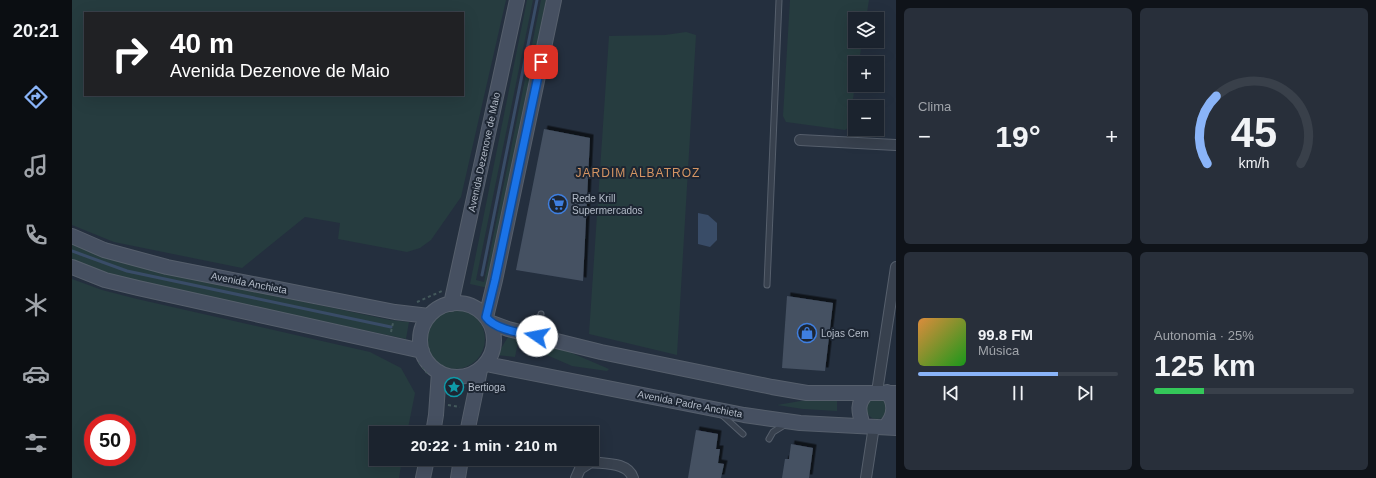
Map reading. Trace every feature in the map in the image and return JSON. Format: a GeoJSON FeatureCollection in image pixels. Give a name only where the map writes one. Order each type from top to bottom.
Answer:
{"type":"FeatureCollection","features":[{"type":"Feature","properties":{"kind":"main road","name":"Avenida Dezenove de Maio"},"geometry":{"type":"LineString","coordinates":[[451,304],[517,0]]}},
{"type":"Feature","properties":{"kind":"main road"},"geometry":{"type":"LineString","coordinates":[[469,426],[483,367],[491,354],[494,344],[493,332],[487,319],[554,0]]}},
{"type":"Feature","properties":{"kind":"main road","name":"Avenida Anchieta"},"geometry":{"type":"LineString","coordinates":[[72,236],[104,250],[167,267],[395,312],[429,316]]}},
{"type":"Feature","properties":{"kind":"main road"},"geometry":{"type":"LineString","coordinates":[[72,267],[106,280],[138,288],[422,351]]}},
{"type":"Feature","properties":{"kind":"main road"},"geometry":{"type":"LineString","coordinates":[[483,367],[472,374],[455,377],[439,372],[425,359],[420,338],[423,326],[429,316],[439,308],[451,304],[470,306],[487,319],[508,329],[601,352],[807,393],[882,392],[894,400],[896,411],[892,420],[879,427],[859,414],[859,406],[882,392]]}},
{"type":"Feature","properties":{"kind":"main road","name":"Avenida Padre Anchieta"},"geometry":{"type":"LineString","coordinates":[[483,367],[716,410],[790,422],[879,427]]}},
{"type":"Feature","properties":{"kind":"main road"},"geometry":{"type":"LineString","coordinates":[[434,426],[439,372]]}},
{"type":"Feature","properties":{"kind":"main road"},"geometry":{"type":"LineString","coordinates":[[423,478],[426,466]]}},
{"type":"Feature","properties":{"kind":"main road"},"geometry":{"type":"LineString","coordinates":[[458,478],[460,466]]}},
{"type":"Feature","properties":{"kind":"street"},"geometry":{"type":"LineString","coordinates":[[800,140],[896,145]]}},
{"type":"Feature","properties":{"kind":"street"},"geometry":{"type":"LineString","coordinates":[[882,392],[896,267]]}},
{"type":"Feature","properties":{"kind":"street"},"geometry":{"type":"LineString","coordinates":[[866,478],[879,427]]}},
{"type":"Feature","properties":{"kind":"street"},"geometry":{"type":"LineString","coordinates":[[576,478],[580,469],[591,462],[625,467],[632,473],[633,478]]}},
{"type":"Feature","properties":{"kind":"lane"},"geometry":{"type":"LineString","coordinates":[[767,285],[779,0]]}},
{"type":"Feature","properties":{"kind":"lane"},"geometry":{"type":"LineString","coordinates":[[537,336],[541,314]]}},
{"type":"Feature","properties":{"kind":"lane"},"geometry":{"type":"LineString","coordinates":[[716,410],[743,434]]}},
{"type":"Feature","properties":{"kind":"lane"},"geometry":{"type":"LineString","coordinates":[[770,439],[773,432],[790,422]]}},
{"type":"Feature","properties":{"kind":"green space"},"geometry":{"type":"Polygon","coordinates":[[[72,0],[506,0],[461,197],[431,240],[420,248],[407,252],[338,239],[340,223],[305,217],[242,268],[114,242],[72,225],[72,0]]]}},
{"type":"Feature","properties":{"kind":"green space"},"geometry":{"type":"Polygon","coordinates":[[[527,0],[533,0],[476,280],[484,282],[541,0],[546,0],[488,288],[470,284],[527,0]]]}},
{"type":"Feature","properties":{"kind":"green space"},"geometry":{"type":"Polygon","coordinates":[[[790,0],[869,0],[867,12],[848,12],[848,48],[861,48],[860,56],[848,56],[848,92],[854,92],[853,100],[848,100],[848,128],[845,130],[786,122],[783,116],[790,0]]]}},
{"type":"Feature","properties":{"kind":"green space"},"geometry":{"type":"Polygon","coordinates":[[[686,32],[696,35],[677,355],[589,334],[609,36],[665,35],[686,32]]]}},
{"type":"Feature","properties":{"kind":"green space"},"geometry":{"type":"Polygon","coordinates":[[[72,243],[135,266],[390,320],[409,322],[406,339],[136,282],[107,274],[72,260],[72,243]]]}},
{"type":"Feature","properties":{"kind":"green space"},"geometry":{"type":"Polygon","coordinates":[[[72,279],[102,290],[137,299],[370,352],[401,368],[415,393],[408,426],[369,426],[369,466],[401,466],[399,478],[72,478],[72,279]]]}},
{"type":"Feature","properties":{"kind":"green space"},"geometry":{"type":"Polygon","coordinates":[[[455,309],[467,311],[480,322],[483,327],[485,339],[483,351],[472,364],[467,367],[455,369],[443,367],[430,356],[427,351],[425,339],[427,327],[438,314],[443,311],[455,309]]]}},
{"type":"Feature","properties":{"kind":"green space"},"geometry":{"type":"Polygon","coordinates":[[[508,337],[519,338],[515,357],[497,355],[508,337]]]}},
{"type":"Feature","properties":{"kind":"green space"},"geometry":{"type":"Polygon","coordinates":[[[537,341],[560,348],[609,369],[607,371],[572,366],[533,349],[537,341]]]}},
{"type":"Feature","properties":{"kind":"green space"},"geometry":{"type":"Polygon","coordinates":[[[877,397],[885,400],[888,408],[885,416],[877,419],[869,416],[866,408],[869,400],[877,397]]]}},
{"type":"Feature","properties":{"kind":"green space"},"geometry":{"type":"Polygon","coordinates":[[[818,398],[837,399],[837,411],[803,409],[777,405],[818,398]]]}},
{"type":"Feature","properties":{"kind":"water"},"geometry":{"type":"Polygon","coordinates":[[[698,213],[708,215],[717,223],[717,240],[710,247],[698,244],[698,213]]]}},
{"type":"Feature","properties":{"kind":"building","name":"Rede Krill Supermercados"},"geometry":{"type":"Polygon","coordinates":[[[544,129],[590,138],[583,281],[516,270],[544,129]]]}},
{"type":"Feature","properties":{"kind":"building","name":"Lojas Cem"},"geometry":{"type":"Polygon","coordinates":[[[787,296],[833,303],[825,371],[782,368],[787,296]]]}},
{"type":"Feature","properties":{"kind":"building"},"geometry":{"type":"Polygon","coordinates":[[[696,430],[718,434],[716,449],[720,449],[718,463],[724,464],[721,478],[688,478],[696,430]]]}},
{"type":"Feature","properties":{"kind":"building"},"geometry":{"type":"Polygon","coordinates":[[[791,444],[813,448],[809,478],[782,478],[785,459],[789,459],[791,444]]]}},
{"type":"Feature","properties":{"kind":"waterway"},"geometry":{"type":"LineString","coordinates":[[482,275],[537,0]]}},
{"type":"Feature","properties":{"kind":"waterway"},"geometry":{"type":"LineString","coordinates":[[72,251],[127,271],[391,327]]}},
{"type":"Feature","properties":{"kind":"place","name":"Rede Krill Supermercados"},"geometry":{"type":"Point","coordinates":[558,204]}},
{"type":"Feature","properties":{"kind":"place","name":"Lojas Cem"},"geometry":{"type":"Point","coordinates":[807,333]}},
{"type":"Feature","properties":{"kind":"place","name":"Bertioga"},"geometry":{"type":"Point","coordinates":[454,387]}},
{"type":"Feature","properties":{"kind":"district","name":"JARDIM ALBATROZ"},"geometry":{"type":"Point","coordinates":[638,173]}},
{"type":"Feature","properties":{"kind":"route"},"geometry":{"type":"LineString","coordinates":[[537,336],[498,326],[489,322],[486,317],[541,62]]}}]}
